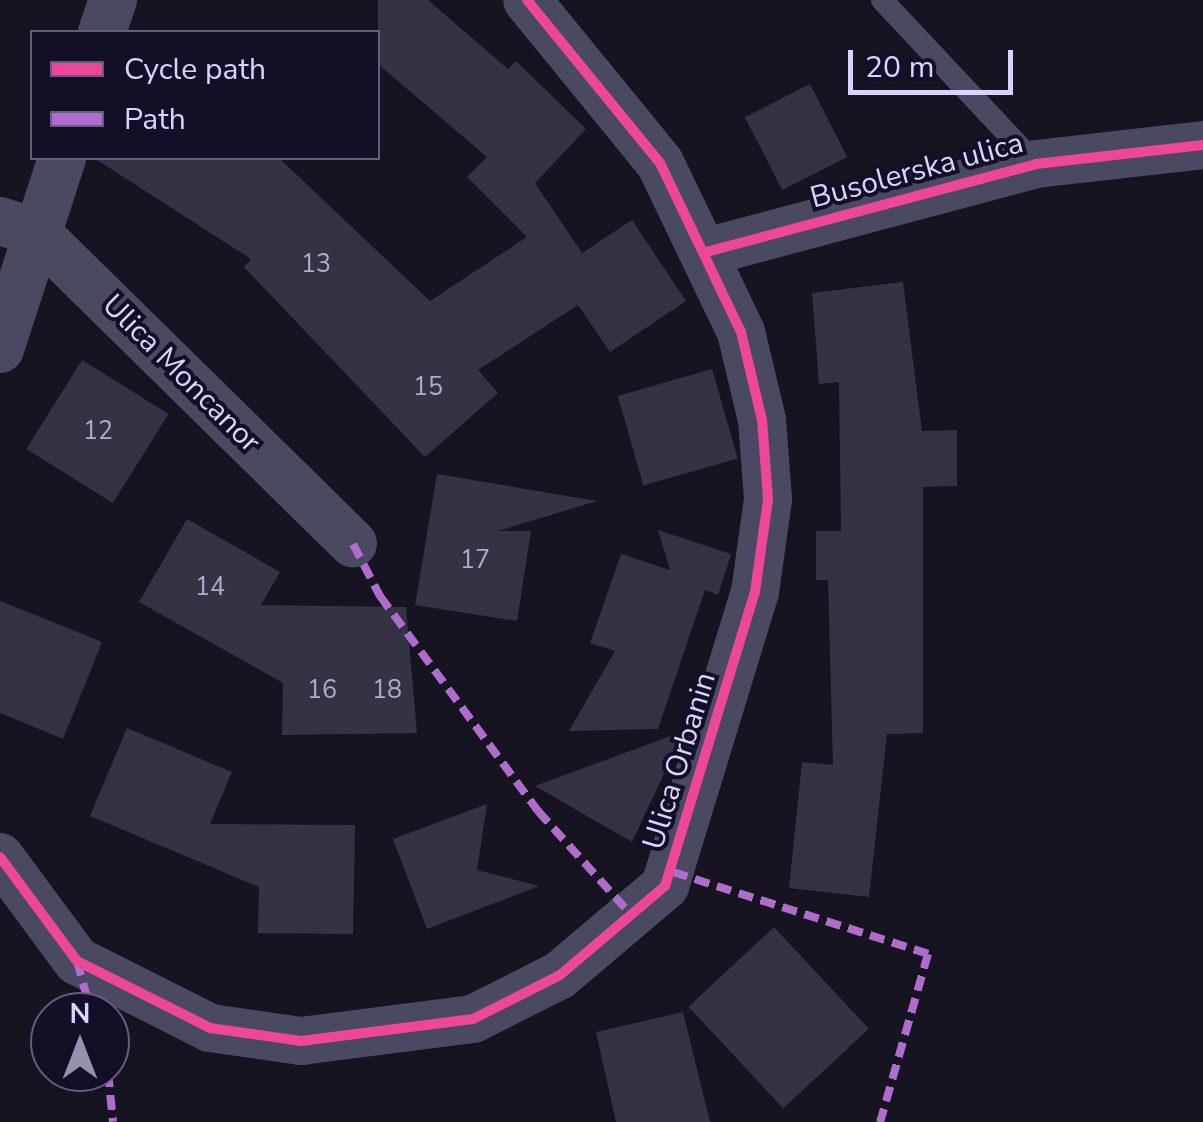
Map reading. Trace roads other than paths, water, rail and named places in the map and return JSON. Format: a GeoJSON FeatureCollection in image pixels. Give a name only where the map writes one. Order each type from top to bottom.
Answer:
{"type":"FeatureCollection","features":[{"type":"Feature","properties":{"kind":"street"},"geometry":{"type":"LineString","coordinates":[[103,30],[113,0]]}},
{"type":"Feature","properties":{"kind":"street","name":"Ulica Orbanin"},"geometry":{"type":"LineString","coordinates":[[0,857],[77,961],[210,1028],[301,1042],[473,1019],[560,975],[634,918],[673,872],[755,592],[768,500],[741,332],[706,252],[660,164],[526,0]]}},
{"type":"Feature","properties":{"kind":"street","name":"Busolerska ulica"},"geometry":{"type":"LineString","coordinates":[[706,252],[1036,164],[1203,145]]}},
{"type":"Feature","properties":{"kind":"street"},"geometry":{"type":"LineString","coordinates":[[0,349],[19,227],[61,160]]}},
{"type":"Feature","properties":{"kind":"street","name":"Ulica Moncanor"},"geometry":{"type":"LineString","coordinates":[[19,227],[353,544]]}},
{"type":"Feature","properties":{"kind":"lane"},"geometry":{"type":"LineString","coordinates":[[882,0],[1036,164]]}}]}
